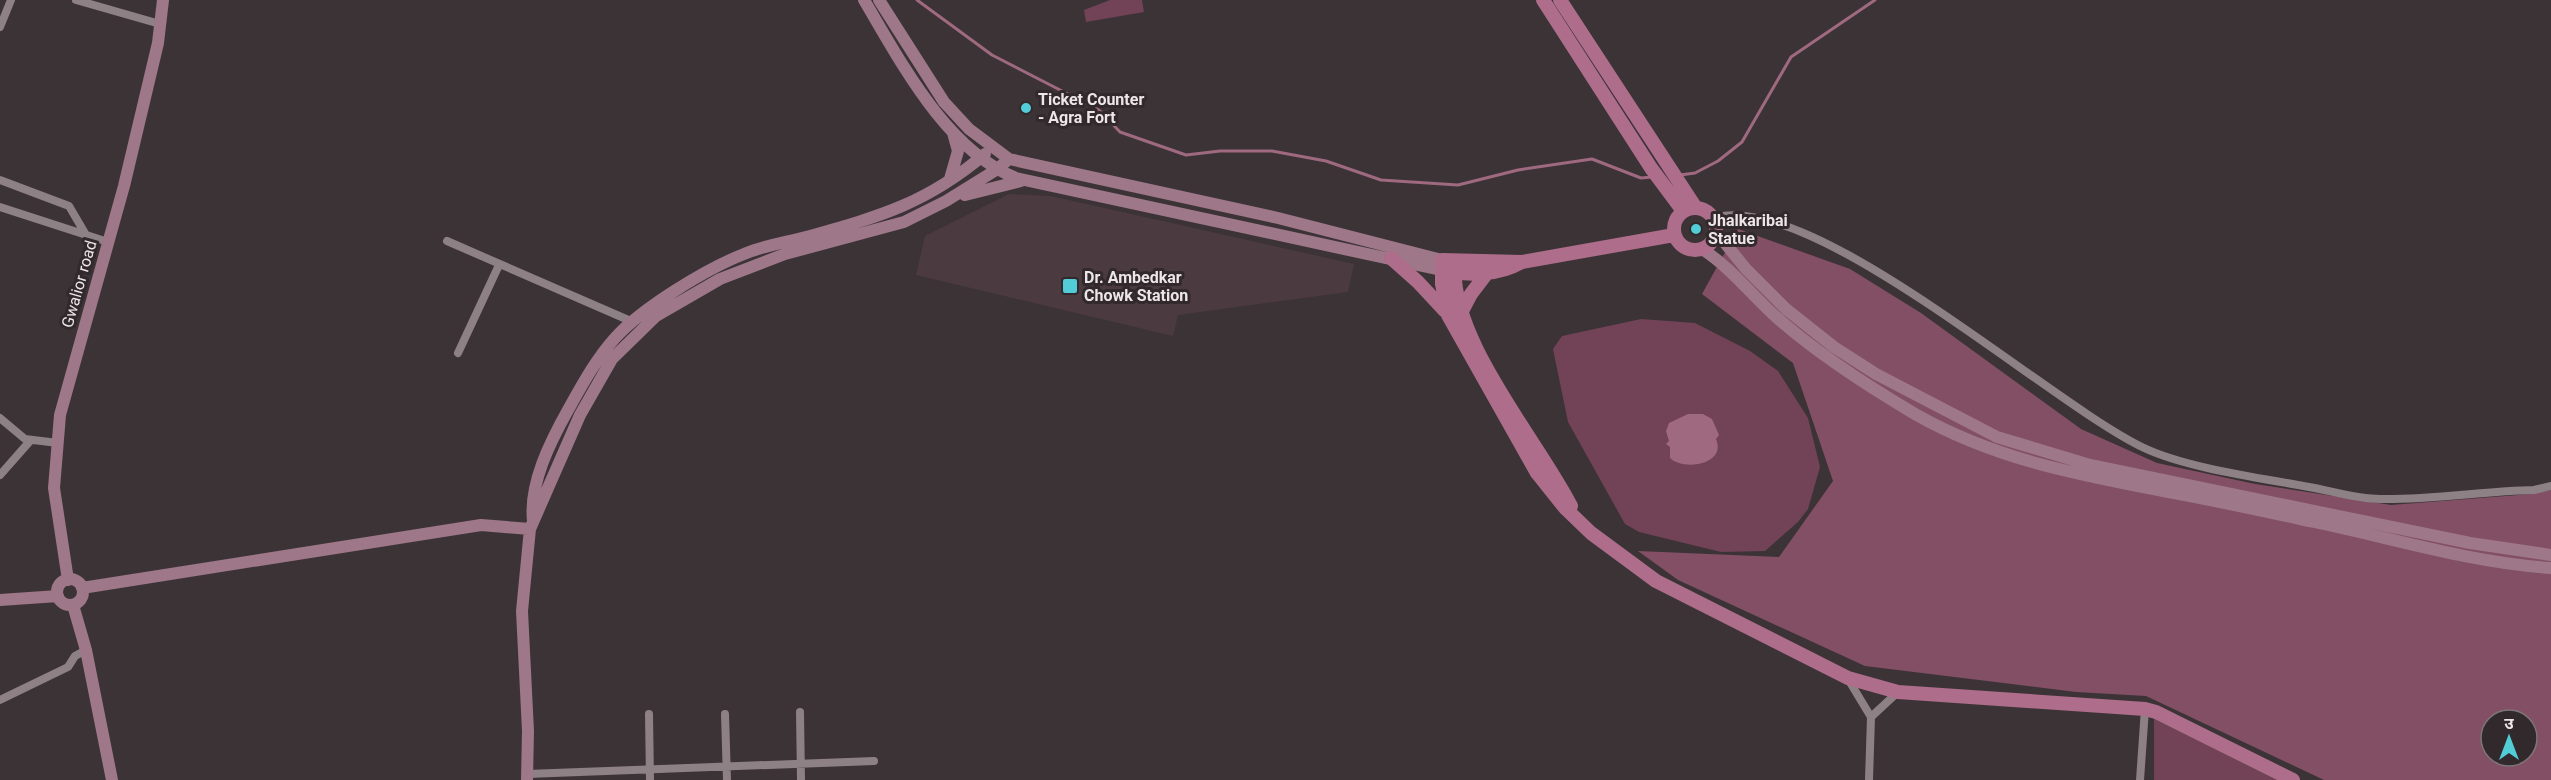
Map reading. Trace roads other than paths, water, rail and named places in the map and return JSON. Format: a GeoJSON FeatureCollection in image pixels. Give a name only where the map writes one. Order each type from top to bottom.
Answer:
{"type":"FeatureCollection","features":[{"type":"Feature","properties":{"kind":"main road","name":"Gwalior road"},"geometry":{"type":"LineString","coordinates":[[68,580],[54,488],[60,415],[124,186],[160,24],[163,0]]}},
{"type":"Feature","properties":{"kind":"main road"},"geometry":{"type":"LineString","coordinates":[[864,0],[898,58],[951,129],[979,159],[996,170],[1025,180],[1391,258],[1487,273],[1511,268],[1522,262]]}},
{"type":"Feature","properties":{"kind":"main road"},"geometry":{"type":"LineString","coordinates":[[879,0],[944,102],[992,148],[1009,159],[1278,218],[1448,266],[1522,262],[1674,235]]}},
{"type":"Feature","properties":{"kind":"main road"},"geometry":{"type":"LineString","coordinates":[[1543,0],[1656,163],[1683,190],[1690,209]]}},
{"type":"Feature","properties":{"kind":"main road"},"geometry":{"type":"LineString","coordinates":[[1560,0],[1656,163],[1667,191],[1690,209],[1703,209],[1713,218],[1716,232],[1746,269],[1786,309],[1834,347],[1876,374],[1997,437],[2100,467],[2470,543],[2551,555]]}},
{"type":"Feature","properties":{"kind":"main road"},"geometry":{"type":"LineString","coordinates":[[885,35],[897,28]]}},
{"type":"Feature","properties":{"kind":"main road"},"geometry":{"type":"LineString","coordinates":[[950,180],[958,151],[951,129]]}},
{"type":"Feature","properties":{"kind":"main road"},"geometry":{"type":"LineString","coordinates":[[527,777],[528,731],[522,611],[531,525],[531,502],[560,424],[585,380],[611,343],[633,322],[718,266],[744,253],[896,211],[920,200],[992,148]]}},
{"type":"Feature","properties":{"kind":"main road"},"geometry":{"type":"LineString","coordinates":[[531,525],[542,507],[560,458],[600,377],[630,339],[656,316],[739,270],[785,254],[882,229],[921,214],[996,170],[1009,159]]}},
{"type":"Feature","properties":{"kind":"main road"},"geometry":{"type":"LineString","coordinates":[[946,201],[1000,184],[1025,180]]}},
{"type":"Feature","properties":{"kind":"main road"},"geometry":{"type":"LineString","coordinates":[[1690,209],[1675,222],[1674,235],[1682,246],[1696,250],[1702,249],[1714,239],[1716,232]]}},
{"type":"Feature","properties":{"kind":"main road"},"geometry":{"type":"LineString","coordinates":[[1702,249],[1717,259],[1775,316],[1835,363],[1916,414],[1972,443],[2017,459],[2085,476],[2365,532],[2496,563],[2551,568]]}},
{"type":"Feature","properties":{"kind":"main road"},"geometry":{"type":"LineString","coordinates":[[1391,258],[1454,314],[1564,492],[1578,522],[1627,562],[1656,581],[1848,678],[1898,692],[2145,709],[2156,712],[2293,780]]}},
{"type":"Feature","properties":{"kind":"main road"},"geometry":{"type":"LineString","coordinates":[[1448,266],[1456,299],[1454,314]]}},
{"type":"Feature","properties":{"kind":"main road"},"geometry":{"type":"LineString","coordinates":[[1454,314],[1487,273]]}},
{"type":"Feature","properties":{"kind":"main road"},"geometry":{"type":"LineString","coordinates":[[82,588],[481,525],[531,525]]}},
{"type":"Feature","properties":{"kind":"main road"},"geometry":{"type":"LineString","coordinates":[[58,596],[60,584],[68,580],[76,581],[82,588],[82,597],[74,605]]}},
{"type":"Feature","properties":{"kind":"main road"},"geometry":{"type":"LineString","coordinates":[[0,600],[58,596],[66,604],[74,605]]}},
{"type":"Feature","properties":{"kind":"main road"},"geometry":{"type":"LineString","coordinates":[[74,605],[86,650],[112,780]]}},
{"type":"Feature","properties":{"kind":"street"},"geometry":{"type":"LineString","coordinates":[[0,27],[11,0]]}},
{"type":"Feature","properties":{"kind":"street"},"geometry":{"type":"LineString","coordinates":[[76,0],[160,24]]}},
{"type":"Feature","properties":{"kind":"street"},"geometry":{"type":"LineString","coordinates":[[0,180],[69,206],[86,235]]}},
{"type":"Feature","properties":{"kind":"street"},"geometry":{"type":"LineString","coordinates":[[0,207],[108,242]]}},
{"type":"Feature","properties":{"kind":"street"},"geometry":{"type":"LineString","coordinates":[[1713,218],[1734,214],[1749,215],[1813,237],[1847,254],[1937,309],[2091,419],[2143,448],[2182,461],[2379,499],[2534,490],[2551,486]]}},
{"type":"Feature","properties":{"kind":"street"},"geometry":{"type":"LineString","coordinates":[[447,241],[633,322]]}},
{"type":"Feature","properties":{"kind":"street"},"geometry":{"type":"LineString","coordinates":[[458,353],[500,265]]}},
{"type":"Feature","properties":{"kind":"street"},"geometry":{"type":"LineString","coordinates":[[0,418],[19,436],[30,441],[58,443]]}},
{"type":"Feature","properties":{"kind":"street"},"geometry":{"type":"LineString","coordinates":[[0,475],[30,441]]}},
{"type":"Feature","properties":{"kind":"street"},"geometry":{"type":"LineString","coordinates":[[0,700],[68,667],[75,656],[86,650]]}},
{"type":"Feature","properties":{"kind":"street"},"geometry":{"type":"LineString","coordinates":[[1848,678],[1871,717],[1869,780]]}},
{"type":"Feature","properties":{"kind":"street"},"geometry":{"type":"LineString","coordinates":[[1871,717],[1898,692]]}},
{"type":"Feature","properties":{"kind":"street"},"geometry":{"type":"LineString","coordinates":[[2140,780],[2145,709]]}},
{"type":"Feature","properties":{"kind":"street"},"geometry":{"type":"LineString","coordinates":[[800,712],[801,780]]}},
{"type":"Feature","properties":{"kind":"street"},"geometry":{"type":"LineString","coordinates":[[649,714],[650,780]]}},
{"type":"Feature","properties":{"kind":"street"},"geometry":{"type":"LineString","coordinates":[[725,714],[727,780]]}},
{"type":"Feature","properties":{"kind":"street"},"geometry":{"type":"LineString","coordinates":[[527,777],[874,761]]}},
{"type":"Feature","properties":{"kind":"waterway"},"geometry":{"type":"LineString","coordinates":[[917,0],[992,55],[1099,110],[1120,132],[1186,155],[1220,151],[1272,151],[1326,161],[1381,180],[1458,185],[1518,170],[1592,159],[1641,178],[1652,177]]}},
{"type":"Feature","properties":{"kind":"waterway"},"geometry":{"type":"LineString","coordinates":[[1680,175],[1695,173],[1718,161],[1742,142],[1791,57],[1875,0]]}},
{"type":"Feature","properties":{"kind":"place","name":"Ticket Counter - Agra Fort"},"geometry":{"type":"Point","coordinates":[1026,108]}},
{"type":"Feature","properties":{"kind":"place","name":"Jhalkaribai Statue"},"geometry":{"type":"Point","coordinates":[1696,229]}},
{"type":"Feature","properties":{"kind":"place","name":"Dr. Ambedkar Chowk Station"},"geometry":{"type":"Point","coordinates":[1070,286]}}]}
